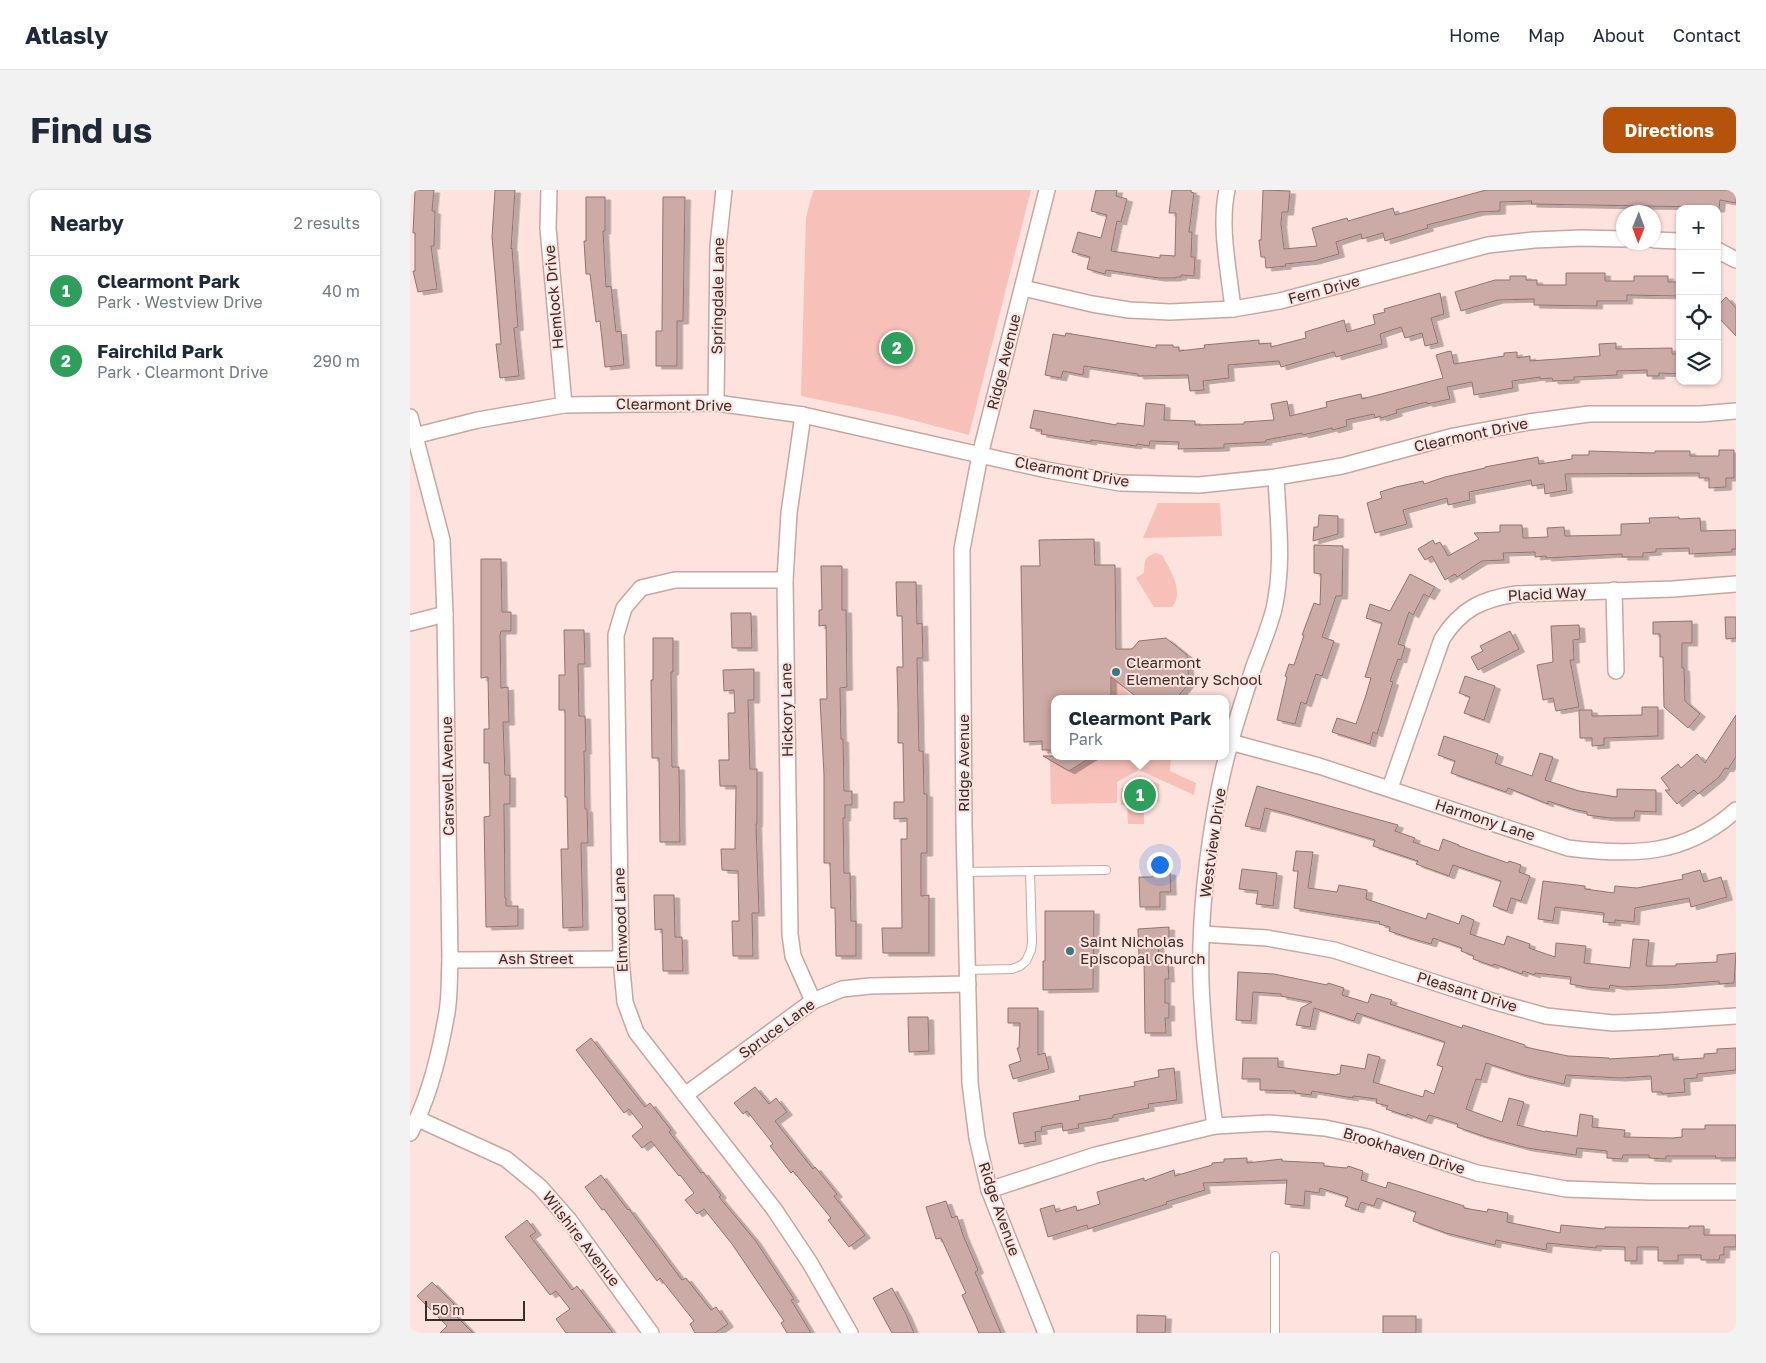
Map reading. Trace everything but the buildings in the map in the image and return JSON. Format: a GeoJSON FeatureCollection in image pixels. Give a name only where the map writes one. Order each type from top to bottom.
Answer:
{"type":"FeatureCollection","features":[{"type":"Feature","properties":{"kind":"street","name":"Hemlock Drive"},"geometry":{"type":"LineString","coordinates":[[549,190],[548,228],[564,405]]}},
{"type":"Feature","properties":{"kind":"street","name":"Springdale Lane"},"geometry":{"type":"LineString","coordinates":[[716,403],[718,246],[724,190]]}},
{"type":"Feature","properties":{"kind":"street","name":"Ridge Avenue"},"geometry":{"type":"LineString","coordinates":[[1046,1333],[989,1190],[977,1138],[970,1083],[962,549],[980,455],[1048,190]]}},
{"type":"Feature","properties":{"kind":"street"},"geometry":{"type":"LineString","coordinates":[[1227,190],[1224,203],[1224,224],[1233,308]]}},
{"type":"Feature","properties":{"kind":"street","name":"Fern Drive"},"geometry":{"type":"LineString","coordinates":[[1023,288],[1092,304],[1129,310],[1170,312],[1233,308],[1280,301],[1488,245],[1534,240],[1616,239]]}},
{"type":"Feature","properties":{"kind":"street"},"geometry":{"type":"LineString","coordinates":[[1661,240],[1676,241]]}},
{"type":"Feature","properties":{"kind":"street"},"geometry":{"type":"LineString","coordinates":[[1721,252],[1736,260]]}},
{"type":"Feature","properties":{"kind":"street","name":"Clearmont Drive"},"geometry":{"type":"LineString","coordinates":[[413,436],[478,420],[564,405],[716,403],[803,415],[1046,470],[1120,483],[1199,485],[1276,477],[1342,466],[1454,436],[1529,422],[1589,414],[1700,414],[1736,411]]}},
{"type":"Feature","properties":{"kind":"street","name":"Hickory Lane"},"geometry":{"type":"LineString","coordinates":[[803,415],[788,513],[785,580],[790,934],[793,956],[813,1001]]}},
{"type":"Feature","properties":{"kind":"street","name":"Carswell Avenue"},"geometry":{"type":"LineString","coordinates":[[410,417],[413,436],[442,540],[445,614],[450,960],[447,1017],[435,1068],[418,1119],[410,1133]]}},
{"type":"Feature","properties":{"kind":"street","name":"Westview Drive"},"geometry":{"type":"LineString","coordinates":[[1229,746],[1275,602],[1281,546],[1276,477]]}},
{"type":"Feature","properties":{"kind":"street","name":"Elmwood Lane"},"geometry":{"type":"LineString","coordinates":[[785,580],[675,580],[641,588],[624,608],[616,635],[622,959],[625,1002],[636,1032],[774,1209],[810,1263],[850,1333]]}},
{"type":"Feature","properties":{"kind":"street","name":"Placid Way"},"geometry":{"type":"LineString","coordinates":[[1390,788],[1442,639],[1466,611],[1478,603],[1495,597],[1516,594],[1673,589],[1736,584]]}},
{"type":"Feature","properties":{"kind":"street"},"geometry":{"type":"LineString","coordinates":[[1614,590],[1616,672]]}},
{"type":"Feature","properties":{"kind":"street"},"geometry":{"type":"LineString","coordinates":[[410,623],[445,614]]}},
{"type":"Feature","properties":{"kind":"street","name":"Harmony Lane"},"geometry":{"type":"LineString","coordinates":[[1230,742],[1319,766],[1390,788],[1568,848],[1608,853],[1644,852],[1674,845],[1707,832],[1736,810]]}},
{"type":"Feature","properties":{"kind":"street","name":"Westview Drive"},"geometry":{"type":"LineString","coordinates":[[1215,1126],[1205,1053],[1201,981],[1202,934],[1211,845],[1219,790],[1226,760]]}},
{"type":"Feature","properties":{"kind":"street","name":"Pleasant Drive"},"geometry":{"type":"LineString","coordinates":[[1202,934],[1267,938],[1334,950],[1492,1001],[1546,1016],[1612,1023],[1659,1022],[1736,1016]]}},
{"type":"Feature","properties":{"kind":"street","name":"Ash Street"},"geometry":{"type":"LineString","coordinates":[[450,960],[622,959]]}},
{"type":"Feature","properties":{"kind":"street","name":"Spruce Lane"},"geometry":{"type":"LineString","coordinates":[[686,1095],[813,1001],[842,989],[968,977]]}},
{"type":"Feature","properties":{"kind":"street","name":"Wilshire Avenue"},"geometry":{"type":"LineString","coordinates":[[418,1119],[506,1159],[540,1187],[569,1220],[651,1333]]}},
{"type":"Feature","properties":{"kind":"street","name":"Brookhaven Drive"},"geometry":{"type":"LineString","coordinates":[[989,1190],[1096,1156],[1215,1126],[1276,1124],[1325,1128],[1368,1137],[1478,1173],[1566,1189],[1736,1192]]}},
{"type":"Feature","properties":{"kind":"lane"},"geometry":{"type":"LineString","coordinates":[[966,872],[1106,870]]}},
{"type":"Feature","properties":{"kind":"lane"},"geometry":{"type":"LineString","coordinates":[[968,977],[1012,969],[1026,961],[1032,942],[1030,871]]}},
{"type":"Feature","properties":{"kind":"lane"},"geometry":{"type":"LineString","coordinates":[[1275,1256],[1275,1333]]}},
{"type":"Feature","properties":{"kind":"shaded area"},"geometry":{"type":"Polygon","coordinates":[[[814,190],[1031,190],[969,435],[897,416],[801,396],[806,218],[814,190]]]}},
{"type":"Feature","properties":{"kind":"shaded area"},"geometry":{"type":"Polygon","coordinates":[[[1158,503],[1220,503],[1222,536],[1143,538],[1158,503]]]}},
{"type":"Feature","properties":{"kind":"shaded area"},"geometry":{"type":"Polygon","coordinates":[[[1155,553],[1162,555],[1175,581],[1177,595],[1172,607],[1154,607],[1136,578],[1144,573],[1147,559],[1155,553]]]}},
{"type":"Feature","properties":{"kind":"shaded area"},"geometry":{"type":"Polygon","coordinates":[[[1111,678],[1122,678],[1123,688],[1130,695],[1111,695],[1111,678]]]}},
{"type":"Feature","properties":{"kind":"shaded area"},"geometry":{"type":"Polygon","coordinates":[[[1050,760],[1069,771],[1087,760],[1171,760],[1170,771],[1196,783],[1194,795],[1139,770],[1117,782],[1117,803],[1051,804],[1050,760]]]}},
{"type":"Feature","properties":{"kind":"shaded area"},"geometry":{"type":"Polygon","coordinates":[[[1137,777],[1159,784],[1159,802],[1144,806],[1144,824],[1128,824],[1127,805],[1121,805],[1121,788],[1128,788],[1128,784],[1132,784],[1137,777]]]}},
{"type":"Feature","properties":{"kind":"place","name":"Fairchild Park"},"geometry":{"type":"Point","coordinates":[897,348]}},
{"type":"Feature","properties":{"kind":"place","name":"Clearmont Elementary School"},"geometry":{"type":"Point","coordinates":[1116,672]}},
{"type":"Feature","properties":{"kind":"place","name":"Clearmont Park"},"geometry":{"type":"Point","coordinates":[1140,795]}},
{"type":"Feature","properties":{"kind":"place","name":"Saint Nicholas Episcopal Church"},"geometry":{"type":"Point","coordinates":[1070,951]}}]}
